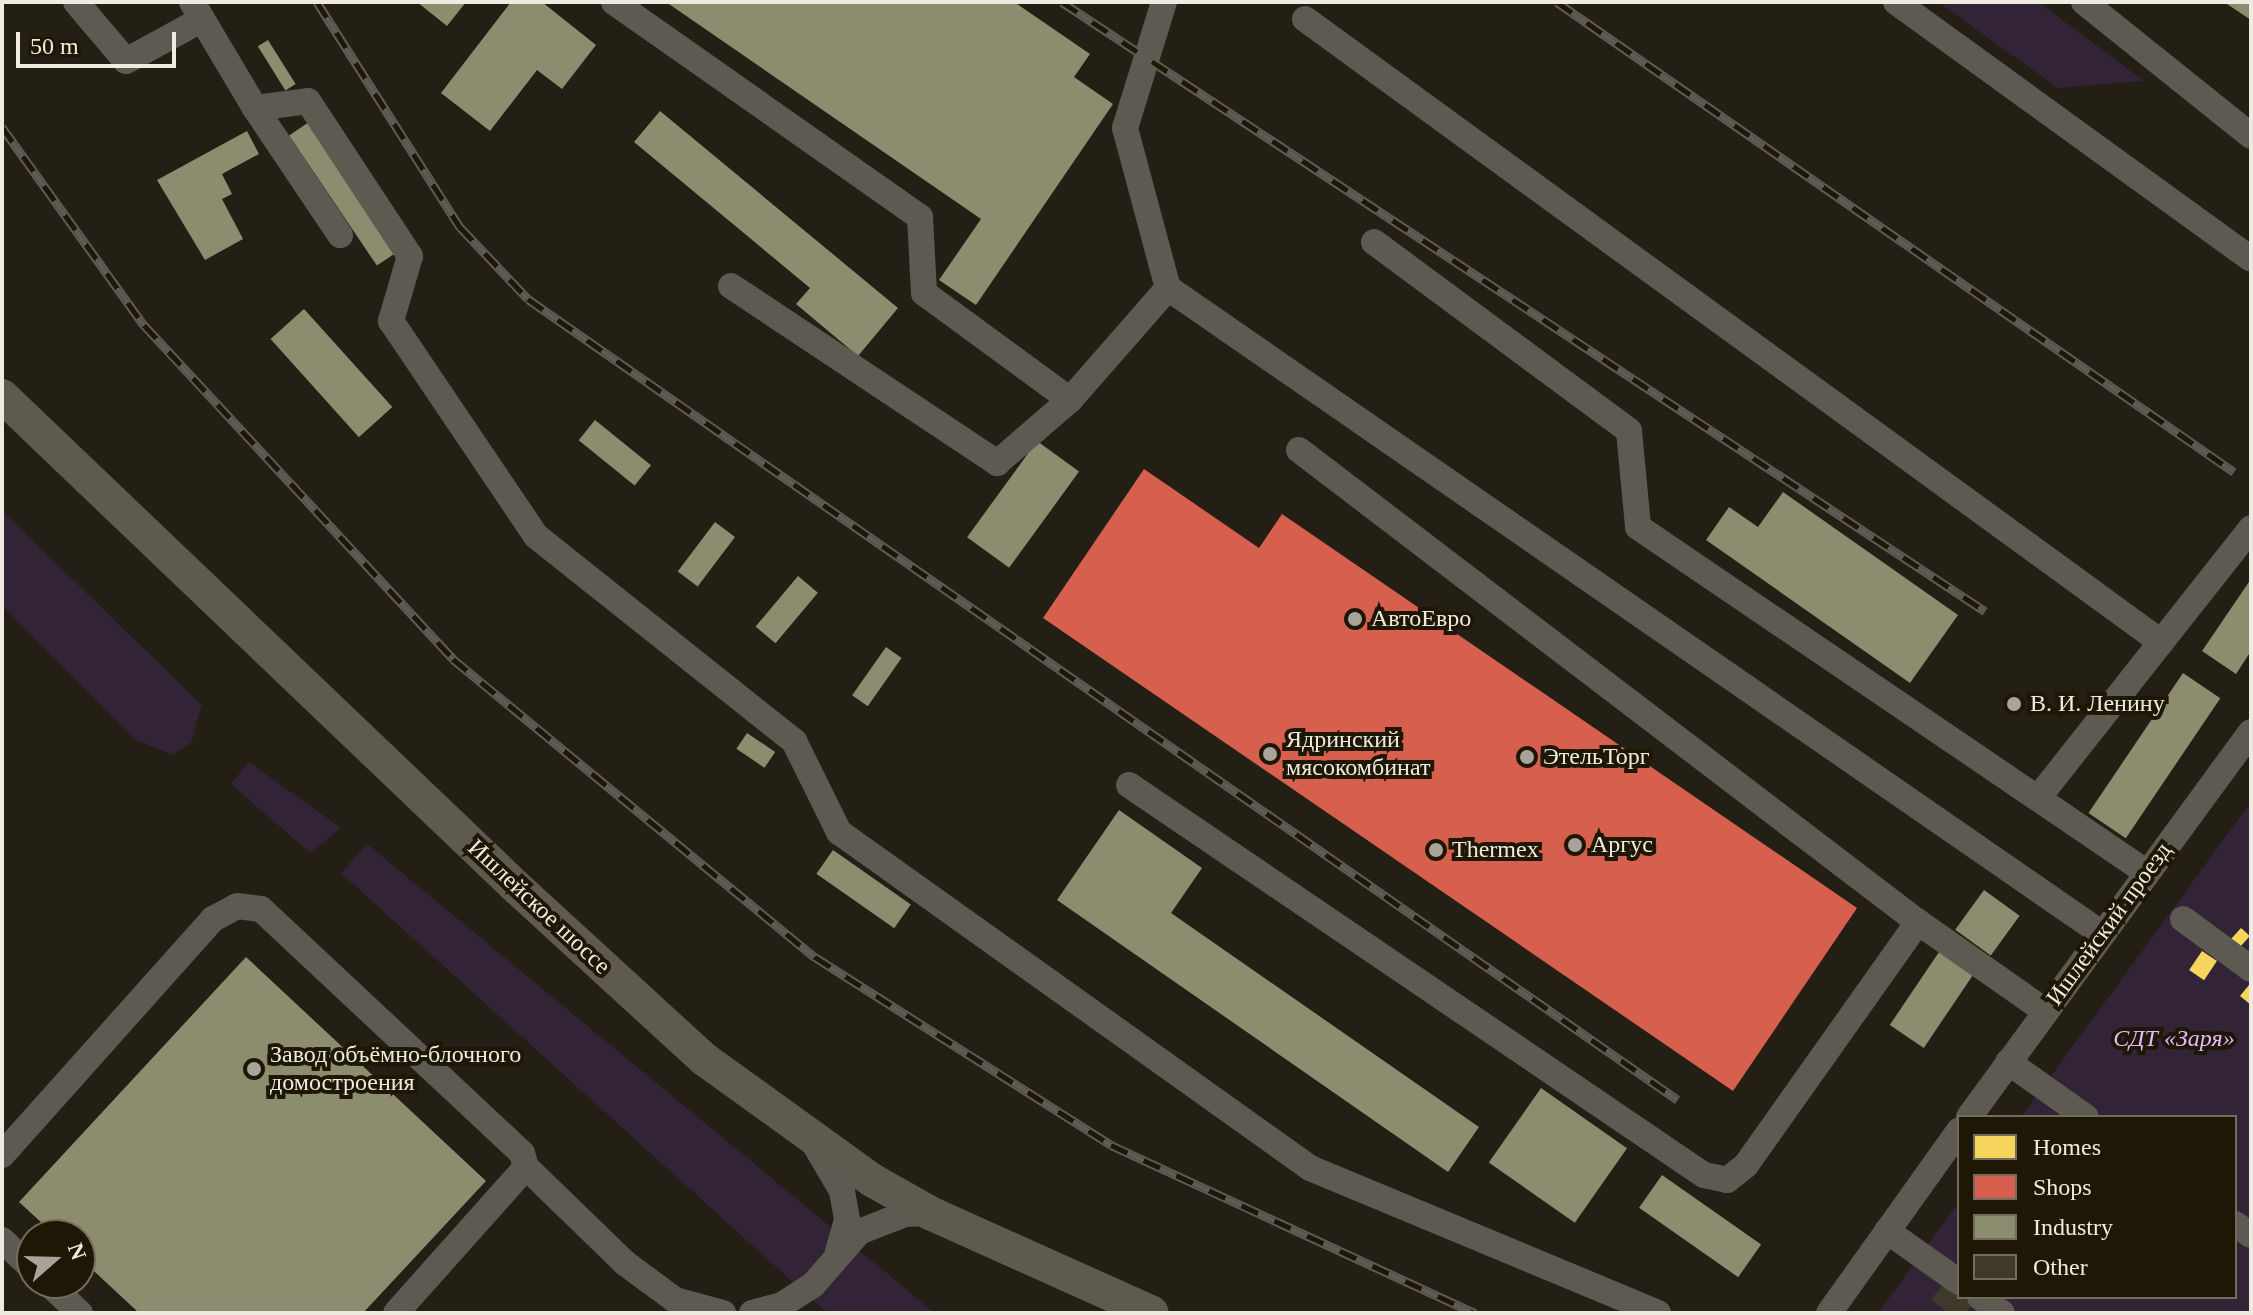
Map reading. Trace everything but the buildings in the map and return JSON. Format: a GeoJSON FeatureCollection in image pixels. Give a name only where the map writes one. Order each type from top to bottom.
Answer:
{"type":"FeatureCollection","features":[{"type":"Feature","properties":{"kind":"main road","name":"Ишлейское шоссе"},"geometry":{"type":"LineString","coordinates":[[2,396],[536,906],[704,1059],[809,1138],[930,1213],[1152,1313]]}},
{"type":"Feature","properties":{"kind":"street"},"geometry":{"type":"LineString","coordinates":[[76,2],[126,61],[197,11],[255,108],[340,235]]}},
{"type":"Feature","properties":{"kind":"street"},"geometry":{"type":"LineString","coordinates":[[614,2],[920,217],[924,293],[1070,400]]}},
{"type":"Feature","properties":{"kind":"street"},"geometry":{"type":"LineString","coordinates":[[1164,2],[1125,128],[1168,288],[2101,933]]}},
{"type":"Feature","properties":{"kind":"street"},"geometry":{"type":"LineString","coordinates":[[1896,2],[2251,259]]}},
{"type":"Feature","properties":{"kind":"street"},"geometry":{"type":"LineString","coordinates":[[2084,2],[2251,136]]}},
{"type":"Feature","properties":{"kind":"street"},"geometry":{"type":"LineString","coordinates":[[1305,19],[2161,642]]}},
{"type":"Feature","properties":{"kind":"street"},"geometry":{"type":"LineString","coordinates":[[255,108],[308,101],[317,114],[410,256],[391,321],[536,536],[794,741],[839,832],[1310,1168],[1658,1313]]}},
{"type":"Feature","properties":{"kind":"street"},"geometry":{"type":"LineString","coordinates":[[1374,242],[1629,431],[1638,527],[2146,872]]}},
{"type":"Feature","properties":{"kind":"street"},"geometry":{"type":"LineString","coordinates":[[731,286],[997,463],[1070,400],[1168,288]]}},
{"type":"Feature","properties":{"kind":"street"},"geometry":{"type":"LineString","coordinates":[[1299,450],[1918,922],[2045,1011]]}},
{"type":"Feature","properties":{"kind":"street"},"geometry":{"type":"LineString","coordinates":[[2038,798],[2251,528]]}},
{"type":"Feature","properties":{"kind":"street","name":"Ишлейский проезд"},"geometry":{"type":"LineString","coordinates":[[1970,1115],[2251,732]]}},
{"type":"Feature","properties":{"kind":"street"},"geometry":{"type":"LineString","coordinates":[[1129,785],[1704,1175],[1727,1180],[1746,1165],[1918,922]]}},
{"type":"Feature","properties":{"kind":"street"},"geometry":{"type":"LineString","coordinates":[[2,1155],[213,919],[237,906],[261,909],[522,1153],[526,1167],[625,1263],[675,1300],[723,1313]]}},
{"type":"Feature","properties":{"kind":"street"},"geometry":{"type":"LineString","coordinates":[[2183,919],[2251,969]]}},
{"type":"Feature","properties":{"kind":"street"},"geometry":{"type":"LineString","coordinates":[[2008,1062],[2083,1115]]}},
{"type":"Feature","properties":{"kind":"street"},"geometry":{"type":"LineString","coordinates":[[1829,1313],[1957,1134]]}},
{"type":"Feature","properties":{"kind":"street"},"geometry":{"type":"LineString","coordinates":[[809,1138],[842,1191],[847,1220],[837,1256]]}},
{"type":"Feature","properties":{"kind":"street"},"geometry":{"type":"LineString","coordinates":[[396,1313],[526,1167]]}},
{"type":"Feature","properties":{"kind":"street"},"geometry":{"type":"LineString","coordinates":[[752,1313],[782,1305],[813,1285],[859,1232],[879,1222],[930,1213]]}},
{"type":"Feature","properties":{"kind":"street"},"geometry":{"type":"LineString","coordinates":[[1887,1231],[1957,1281]]}},
{"type":"Feature","properties":{"kind":"street"},"geometry":{"type":"LineString","coordinates":[[65,1299],[80,1313]]}},
{"type":"Feature","properties":{"kind":"street"},"geometry":{"type":"LineString","coordinates":[[1983,1299],[2002,1313]]}},
{"type":"Feature","properties":{"kind":"green space"},"geometry":{"type":"Polygon","coordinates":[[[1938,2],[2038,2],[2144,81],[2058,88],[1938,2]]]}},
{"type":"Feature","properties":{"kind":"green space"},"geometry":{"type":"Polygon","coordinates":[[[2,511],[202,705],[191,743],[173,755],[134,739],[2,605],[2,511]]]}},
{"type":"Feature","properties":{"kind":"green space"},"geometry":{"type":"Polygon","coordinates":[[[249,762],[341,828],[310,853],[231,784],[249,762]]]}},
{"type":"Feature","properties":{"kind":"green space","name":"СДТ «Заря»"},"geometry":{"type":"Polygon","coordinates":[[[2251,802],[2251,1313],[1878,1313],[1957,1205],[1957,1299],[2237,1299],[2237,1115],[2022,1115],[2251,802]]]}},
{"type":"Feature","properties":{"kind":"green space"},"geometry":{"type":"Polygon","coordinates":[[[367,844],[935,1313],[827,1313],[341,873],[367,844]]]}},
{"type":"Feature","properties":{"kind":"railway"},"geometry":{"type":"LineString","coordinates":[[317,2],[460,227],[528,299],[1678,1100]]}},
{"type":"Feature","properties":{"kind":"railway"},"geometry":{"type":"LineString","coordinates":[[1062,2],[1985,611]]}},
{"type":"Feature","properties":{"kind":"railway"},"geometry":{"type":"LineString","coordinates":[[1557,2],[2234,472]]}},
{"type":"Feature","properties":{"kind":"railway"},"geometry":{"type":"LineString","coordinates":[[2,127],[144,325],[453,659],[815,957],[1111,1145],[1475,1313]]}},
{"type":"Feature","properties":{"kind":"place","name":"АвтоЕвро"},"geometry":{"type":"Point","coordinates":[1355,619]}},
{"type":"Feature","properties":{"kind":"place","name":"В. И. Ленину"},"geometry":{"type":"Point","coordinates":[2014,704]}},
{"type":"Feature","properties":{"kind":"place","name":"Ядринский мясокомбинат"},"geometry":{"type":"Point","coordinates":[1270,754]}},
{"type":"Feature","properties":{"kind":"place","name":"ЭтельТорг"},"geometry":{"type":"Point","coordinates":[1527,757]}},
{"type":"Feature","properties":{"kind":"place","name":"Аргус"},"geometry":{"type":"Point","coordinates":[1575,845]}},
{"type":"Feature","properties":{"kind":"place","name":"Thermex"},"geometry":{"type":"Point","coordinates":[1436,850]}},
{"type":"Feature","properties":{"kind":"place","name":"Завод объёмно-блочного домостроения"},"geometry":{"type":"Point","coordinates":[254,1069]}}]}
